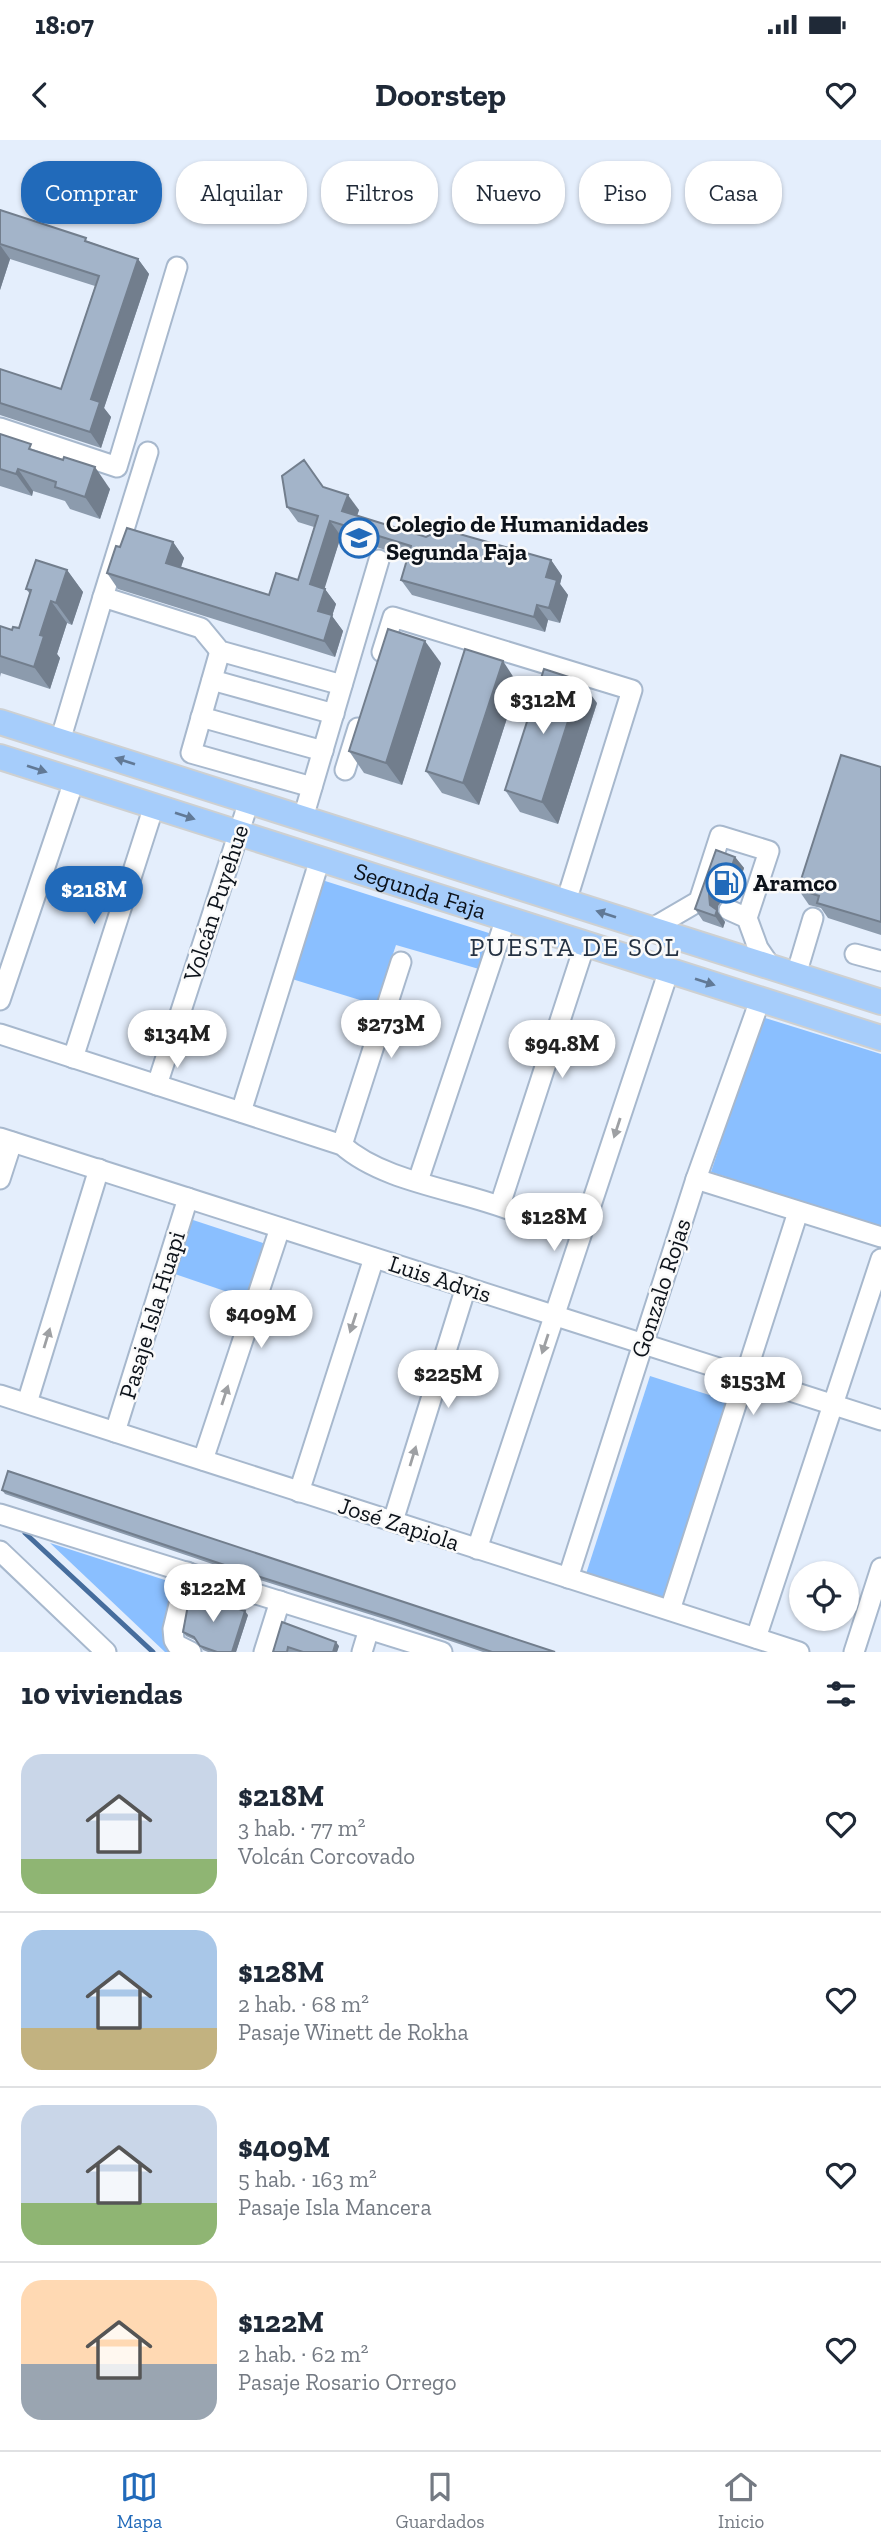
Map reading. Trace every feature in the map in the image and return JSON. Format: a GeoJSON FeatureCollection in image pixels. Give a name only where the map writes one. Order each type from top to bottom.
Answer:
{"type":"FeatureCollection","features":[{"type":"Feature","properties":{"kind":"main road","name":"Segunda Faja"},"geometry":{"type":"LineString","coordinates":[[0,722],[881,1002]]}},
{"type":"Feature","properties":{"kind":"main road","name":"Segunda Faja"},"geometry":{"type":"LineString","coordinates":[[0,757],[881,1038]]}},
{"type":"Feature","properties":{"kind":"street"},"geometry":{"type":"LineString","coordinates":[[0,428],[117,467],[177,267]]}},
{"type":"Feature","properties":{"kind":"street"},"geometry":{"type":"LineString","coordinates":[[60,741],[148,452]]}},
{"type":"Feature","properties":{"kind":"street"},"geometry":{"type":"LineString","coordinates":[[303,818],[379,560]]}},
{"type":"Feature","properties":{"kind":"street"},"geometry":{"type":"LineString","coordinates":[[103,597],[201,628],[220,651],[342,685]]}},
{"type":"Feature","properties":{"kind":"street"},"geometry":{"type":"LineString","coordinates":[[377,668],[393,617],[632,690],[570,889]]}},
{"type":"Feature","properties":{"kind":"street"},"geometry":{"type":"LineString","coordinates":[[220,651],[191,753],[312,787]]}},
{"type":"Feature","properties":{"kind":"street"},"geometry":{"type":"LineString","coordinates":[[212,680],[334,714]]}},
{"type":"Feature","properties":{"kind":"street"},"geometry":{"type":"LineString","coordinates":[[345,770],[365,706]]}},
{"type":"Feature","properties":{"kind":"street"},"geometry":{"type":"LineString","coordinates":[[201,717],[323,751]]}},
{"type":"Feature","properties":{"kind":"street"},"geometry":{"type":"LineString","coordinates":[[0,1000],[74,781]]}},
{"type":"Feature","properties":{"kind":"street","name":"Volcán Puyehue"},"geometry":{"type":"LineString","coordinates":[[157,1085],[249,801]]}},
{"type":"Feature","properties":{"kind":"street"},"geometry":{"type":"LineString","coordinates":[[73,1058],[154,806]]}},
{"type":"Feature","properties":{"kind":"street"},"geometry":{"type":"LineString","coordinates":[[651,929],[704,902],[720,836],[769,851],[738,914],[771,967]]}},
{"type":"Feature","properties":{"kind":"street"},"geometry":{"type":"LineString","coordinates":[[241,1112],[320,859]]}},
{"type":"Feature","properties":{"kind":"street"},"geometry":{"type":"LineString","coordinates":[[418,1181],[506,918]]}},
{"type":"Feature","properties":{"kind":"street"},"geometry":{"type":"LineString","coordinates":[[796,975],[813,918]]}},
{"type":"Feature","properties":{"kind":"street"},"geometry":{"type":"LineString","coordinates":[[500,1205],[585,944]]}},
{"type":"Feature","properties":{"kind":"street"},"geometry":{"type":"LineString","coordinates":[[855,954],[881,961]]}},
{"type":"Feature","properties":{"kind":"street"},"geometry":{"type":"LineString","coordinates":[[342,1145],[401,962]]}},
{"type":"Feature","properties":{"kind":"street"},"geometry":{"type":"LineString","coordinates":[[478,1549],[669,971]]}},
{"type":"Feature","properties":{"kind":"street","name":"Gonzalo Rojas"},"geometry":{"type":"LineString","coordinates":[[568,1578],[696,1180],[760,1000]]}},
{"type":"Feature","properties":{"kind":"street"},"geometry":{"type":"LineString","coordinates":[[0,1034],[342,1145],[353,1155],[374,1166],[500,1205],[523,1216]]}},
{"type":"Feature","properties":{"kind":"street"},"geometry":{"type":"LineString","coordinates":[[0,1179],[6,1140]]}},
{"type":"Feature","properties":{"kind":"street","name":"Luis Advis"},"geometry":{"type":"LineString","coordinates":[[6,1140],[881,1420]]}},
{"type":"Feature","properties":{"kind":"street"},"geometry":{"type":"LineString","coordinates":[[27,1404],[99,1169]]}},
{"type":"Feature","properties":{"kind":"street"},"geometry":{"type":"LineString","coordinates":[[696,1180],[881,1237]]}},
{"type":"Feature","properties":{"kind":"street","name":"Pasaje Isla Huapi"},"geometry":{"type":"LineString","coordinates":[[115,1432],[188,1198]]}},
{"type":"Feature","properties":{"kind":"street"},"geometry":{"type":"LineString","coordinates":[[670,1611],[798,1212]]}},
{"type":"Feature","properties":{"kind":"street"},"geometry":{"type":"LineString","coordinates":[[203,1460],[280,1228]]}},
{"type":"Feature","properties":{"kind":"street"},"geometry":{"type":"LineString","coordinates":[[299,1492],[374,1258]]}},
{"type":"Feature","properties":{"kind":"street"},"geometry":{"type":"LineString","coordinates":[[756,1638],[881,1259]]}},
{"type":"Feature","properties":{"kind":"street"},"geometry":{"type":"LineString","coordinates":[[393,1521],[466,1287]]}},
{"type":"Feature","properties":{"kind":"street","name":"José Zapiola"},"geometry":{"type":"LineString","coordinates":[[0,1395],[799,1652]]}},
{"type":"Feature","properties":{"kind":"street"},"geometry":{"type":"LineString","coordinates":[[0,1514],[442,1652]]}},
{"type":"Feature","properties":{"kind":"street"},"geometry":{"type":"LineString","coordinates":[[0,1551],[106,1652]]}},
{"type":"Feature","properties":{"kind":"street"},"geometry":{"type":"LineString","coordinates":[[854,1652],[881,1568]]}},
{"type":"Feature","properties":{"kind":"street"},"geometry":{"type":"LineString","coordinates":[[187,1572],[173,1634],[177,1645],[191,1652]]}},
{"type":"Feature","properties":{"kind":"street"},"geometry":{"type":"LineString","coordinates":[[264,1652],[280,1601]]}},
{"type":"Feature","properties":{"kind":"street"},"geometry":{"type":"LineString","coordinates":[[362,1652],[369,1629]]}},
{"type":"Feature","properties":{"kind":"shaded area"},"geometry":{"type":"Polygon","coordinates":[[[322,880],[492,934],[479,969],[396,945],[376,1005],[292,979],[322,880]]]}},
{"type":"Feature","properties":{"kind":"shaded area"},"geometry":{"type":"Polygon","coordinates":[[[762,1017],[881,1054],[881,1227],[711,1172],[762,1017]]]}},
{"type":"Feature","properties":{"kind":"shaded area"},"geometry":{"type":"Polygon","coordinates":[[[190,1219],[266,1244],[248,1299],[172,1273],[190,1219]]]}},
{"type":"Feature","properties":{"kind":"shaded area"},"geometry":{"type":"Polygon","coordinates":[[[650,1376],[728,1401],[663,1602],[585,1577],[650,1376]]]}},
{"type":"Feature","properties":{"kind":"shaded area"},"geometry":{"type":"Polygon","coordinates":[[[50,1543],[168,1581],[173,1598],[165,1638],[171,1652],[165,1652],[50,1543]]]}},
{"type":"Feature","properties":{"kind":"building"},"geometry":{"type":"Polygon","coordinates":[[[0,210],[21,217],[21,224],[43,224],[138,259],[91,399],[100,402],[90,432],[0,403],[0,369],[61,389],[99,276],[0,244],[0,210]]]}},
{"type":"Feature","properties":{"kind":"building"},"geometry":{"type":"Polygon","coordinates":[[[0,434],[31,444],[29,449],[95,467],[85,497],[55,487],[56,482],[18,469],[16,474],[0,469],[0,434]]]}},
{"type":"Feature","properties":{"kind":"building"},"geometry":{"type":"Polygon","coordinates":[[[304,460],[323,487],[348,495],[342,511],[426,537],[442,529],[551,560],[546,577],[557,580],[549,608],[537,605],[534,617],[401,580],[411,546],[330,521],[310,584],[325,589],[318,611],[332,615],[324,641],[107,573],[116,546],[120,547],[127,528],[173,542],[166,563],[269,595],[276,573],[298,580],[318,516],[287,507],[282,476],[304,460]]]}},
{"type":"Feature","properties":{"kind":"building"},"geometry":{"type":"Polygon","coordinates":[[[36,560],[67,570],[56,603],[51,601],[40,635],[44,636],[34,667],[0,656],[0,626],[12,630],[13,627],[19,628],[31,590],[26,589],[36,560]]]}},
{"type":"Feature","properties":{"kind":"building"},"geometry":{"type":"Polygon","coordinates":[[[388,629],[425,641],[386,763],[349,751],[388,629]]]}},
{"type":"Feature","properties":{"kind":"building"},"geometry":{"type":"Polygon","coordinates":[[[465,649],[503,661],[463,783],[426,771],[465,649]]]}},
{"type":"Feature","properties":{"kind":"building"},"geometry":{"type":"Polygon","coordinates":[[[544,669],[581,681],[542,802],[505,790],[544,669]]]}},
{"type":"Feature","properties":{"kind":"building"},"geometry":{"type":"Polygon","coordinates":[[[841,755],[881,767],[881,922],[817,903],[819,896],[798,889],[841,755]]]}},
{"type":"Feature","properties":{"kind":"building"},"geometry":{"type":"Polygon","coordinates":[[[716,850],[735,857],[725,887],[714,888],[709,894],[710,905],[717,910],[715,916],[695,909],[716,850]]]}},
{"type":"Feature","properties":{"kind":"building"},"geometry":{"type":"Polygon","coordinates":[[[8,1471],[555,1652],[492,1652],[257,1576],[2,1490],[8,1471]]]}},
{"type":"Feature","properties":{"kind":"building"},"geometry":{"type":"Polygon","coordinates":[[[190,1594],[245,1611],[232,1652],[217,1652],[200,1646],[194,1637],[183,1632],[190,1594]]]}},
{"type":"Feature","properties":{"kind":"building"},"geometry":{"type":"Polygon","coordinates":[[[282,1622],[336,1642],[333,1652],[303,1652],[288,1647],[287,1652],[273,1652],[282,1622]]]}},
{"type":"Feature","properties":{"kind":"waterway"},"geometry":{"type":"LineString","coordinates":[[25,1533],[153,1652]]}},
{"type":"Feature","properties":{"kind":"place","name":"Colegio de Humanidades Segunda Faja"},"geometry":{"type":"Point","coordinates":[359,538]}},
{"type":"Feature","properties":{"kind":"place","name":"Aramco"},"geometry":{"type":"Point","coordinates":[726,883]}},
{"type":"Feature","properties":{"kind":"district","name":"PUESTA DE SOL"},"geometry":{"type":"Point","coordinates":[575,947]}}]}
